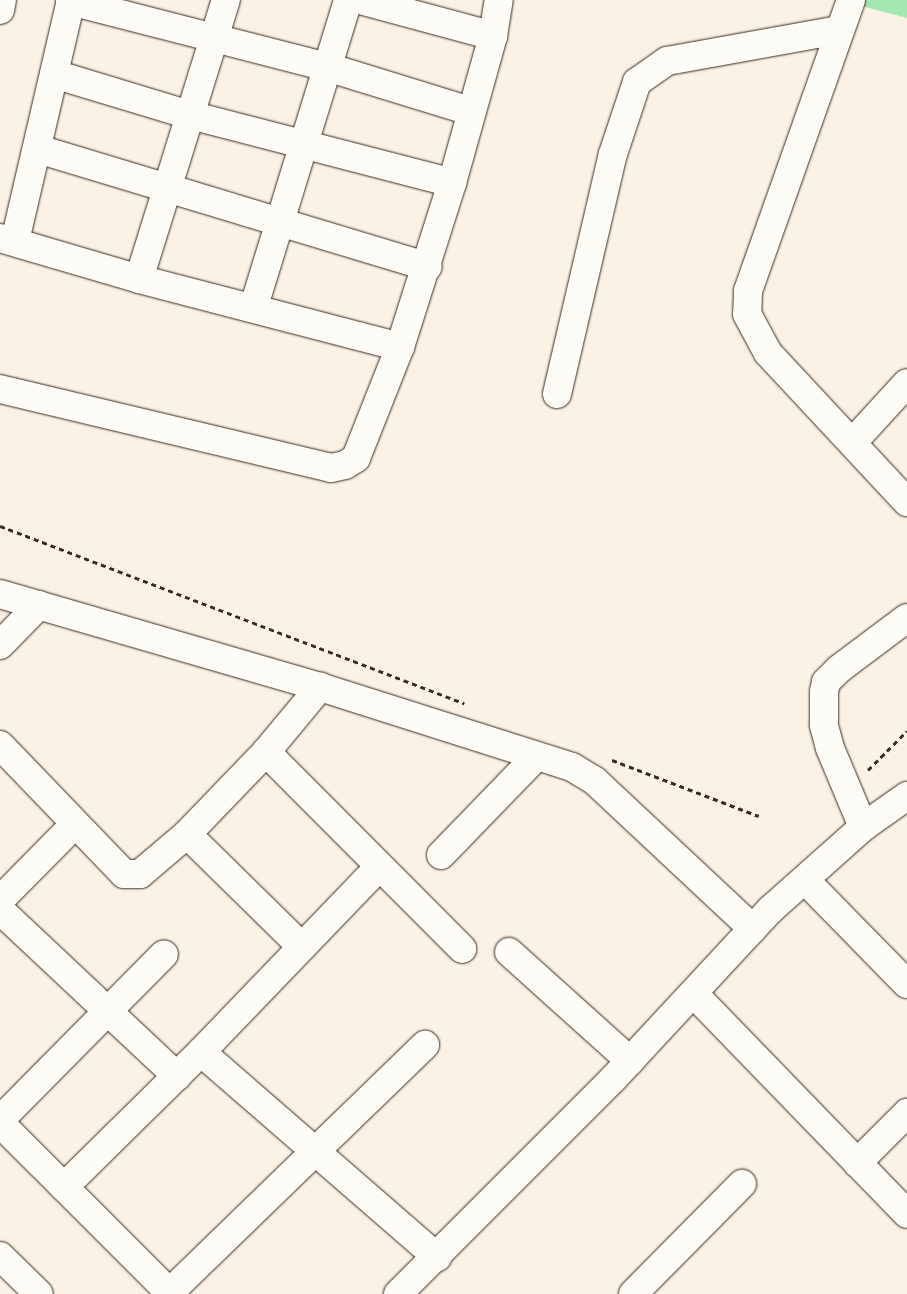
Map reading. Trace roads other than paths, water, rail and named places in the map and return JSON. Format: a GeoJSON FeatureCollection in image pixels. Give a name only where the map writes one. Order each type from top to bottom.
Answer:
{"type":"FeatureCollection","features":[{"type":"Feature","properties":{"kind":"street"},"geometry":{"type":"LineString","coordinates":[[0,10],[2,0]]}},
{"type":"Feature","properties":{"kind":"street"},"geometry":{"type":"LineString","coordinates":[[140,279],[226,0]]}},
{"type":"Feature","properties":{"kind":"street"},"geometry":{"type":"LineString","coordinates":[[254,306],[348,0]]}},
{"type":"Feature","properties":{"kind":"street"},"geometry":{"type":"LineString","coordinates":[[360,0],[493,36]]}},
{"type":"Feature","properties":{"kind":"street"},"geometry":{"type":"LineString","coordinates":[[0,389],[331,468],[345,465],[356,458],[400,347],[428,266],[470,111],[493,36],[499,0]]}},
{"type":"Feature","properties":{"kind":"street"},"geometry":{"type":"LineString","coordinates":[[851,0],[748,291],[747,314],[768,353],[907,502]]}},
{"type":"Feature","properties":{"kind":"street"},"geometry":{"type":"LineString","coordinates":[[400,347],[254,306],[140,279],[7,240],[38,149],[71,1],[327,67],[470,111]]}},
{"type":"Feature","properties":{"kind":"street"},"geometry":{"type":"LineString","coordinates":[[557,394],[613,154],[637,82],[667,61],[840,30]]}},
{"type":"Feature","properties":{"kind":"street"},"geometry":{"type":"LineString","coordinates":[[54,74],[190,115],[452,183]]}},
{"type":"Feature","properties":{"kind":"street"},"geometry":{"type":"LineString","coordinates":[[38,149],[167,190],[428,266]]}},
{"type":"Feature","properties":{"kind":"street"},"geometry":{"type":"LineString","coordinates":[[852,443],[907,383]]}},
{"type":"Feature","properties":{"kind":"street"},"geometry":{"type":"LineString","coordinates":[[0,594],[320,687],[572,768],[595,781],[753,929]]}},
{"type":"Feature","properties":{"kind":"street"},"geometry":{"type":"LineString","coordinates":[[0,645],[39,605]]}},
{"type":"Feature","properties":{"kind":"street"},"geometry":{"type":"LineString","coordinates":[[863,827],[830,748],[824,725],[824,692],[826,682],[839,669],[907,618]]}},
{"type":"Feature","properties":{"kind":"street"},"geometry":{"type":"LineString","coordinates":[[0,745],[114,867],[133,876],[147,868],[187,834],[266,752],[320,687]]}},
{"type":"Feature","properties":{"kind":"street"},"geometry":{"type":"LineString","coordinates":[[266,752],[462,950]]}},
{"type":"Feature","properties":{"kind":"street"},"geometry":{"type":"LineString","coordinates":[[441,855],[536,757]]}},
{"type":"Feature","properties":{"kind":"street"},"geometry":{"type":"LineString","coordinates":[[398,1294],[437,1257],[630,1061],[770,910],[806,881],[863,827],[907,796]]}},
{"type":"Feature","properties":{"kind":"street"},"geometry":{"type":"LineString","coordinates":[[0,900],[75,824]]}},
{"type":"Feature","properties":{"kind":"street"},"geometry":{"type":"LineString","coordinates":[[187,834],[302,946]]}},
{"type":"Feature","properties":{"kind":"street"},"geometry":{"type":"LineString","coordinates":[[64,1187],[201,1052],[379,866]]}},
{"type":"Feature","properties":{"kind":"street"},"geometry":{"type":"LineString","coordinates":[[806,881],[907,984]]}},
{"type":"Feature","properties":{"kind":"street"},"geometry":{"type":"LineString","coordinates":[[0,910],[177,1076]]}},
{"type":"Feature","properties":{"kind":"street"},"geometry":{"type":"LineString","coordinates":[[509,952],[630,1061]]}},
{"type":"Feature","properties":{"kind":"street"},"geometry":{"type":"LineString","coordinates":[[164,954],[0,1122],[169,1294],[424,1045]]}},
{"type":"Feature","properties":{"kind":"street"},"geometry":{"type":"LineString","coordinates":[[694,994],[907,1214]]}},
{"type":"Feature","properties":{"kind":"street"},"geometry":{"type":"LineString","coordinates":[[201,1052],[437,1257]]}},
{"type":"Feature","properties":{"kind":"street"},"geometry":{"type":"LineString","coordinates":[[857,1163],[907,1113]]}},
{"type":"Feature","properties":{"kind":"street"},"geometry":{"type":"LineString","coordinates":[[633,1294],[742,1184]]}},
{"type":"Feature","properties":{"kind":"street"},"geometry":{"type":"LineString","coordinates":[[0,1256],[39,1294]]}}]}
